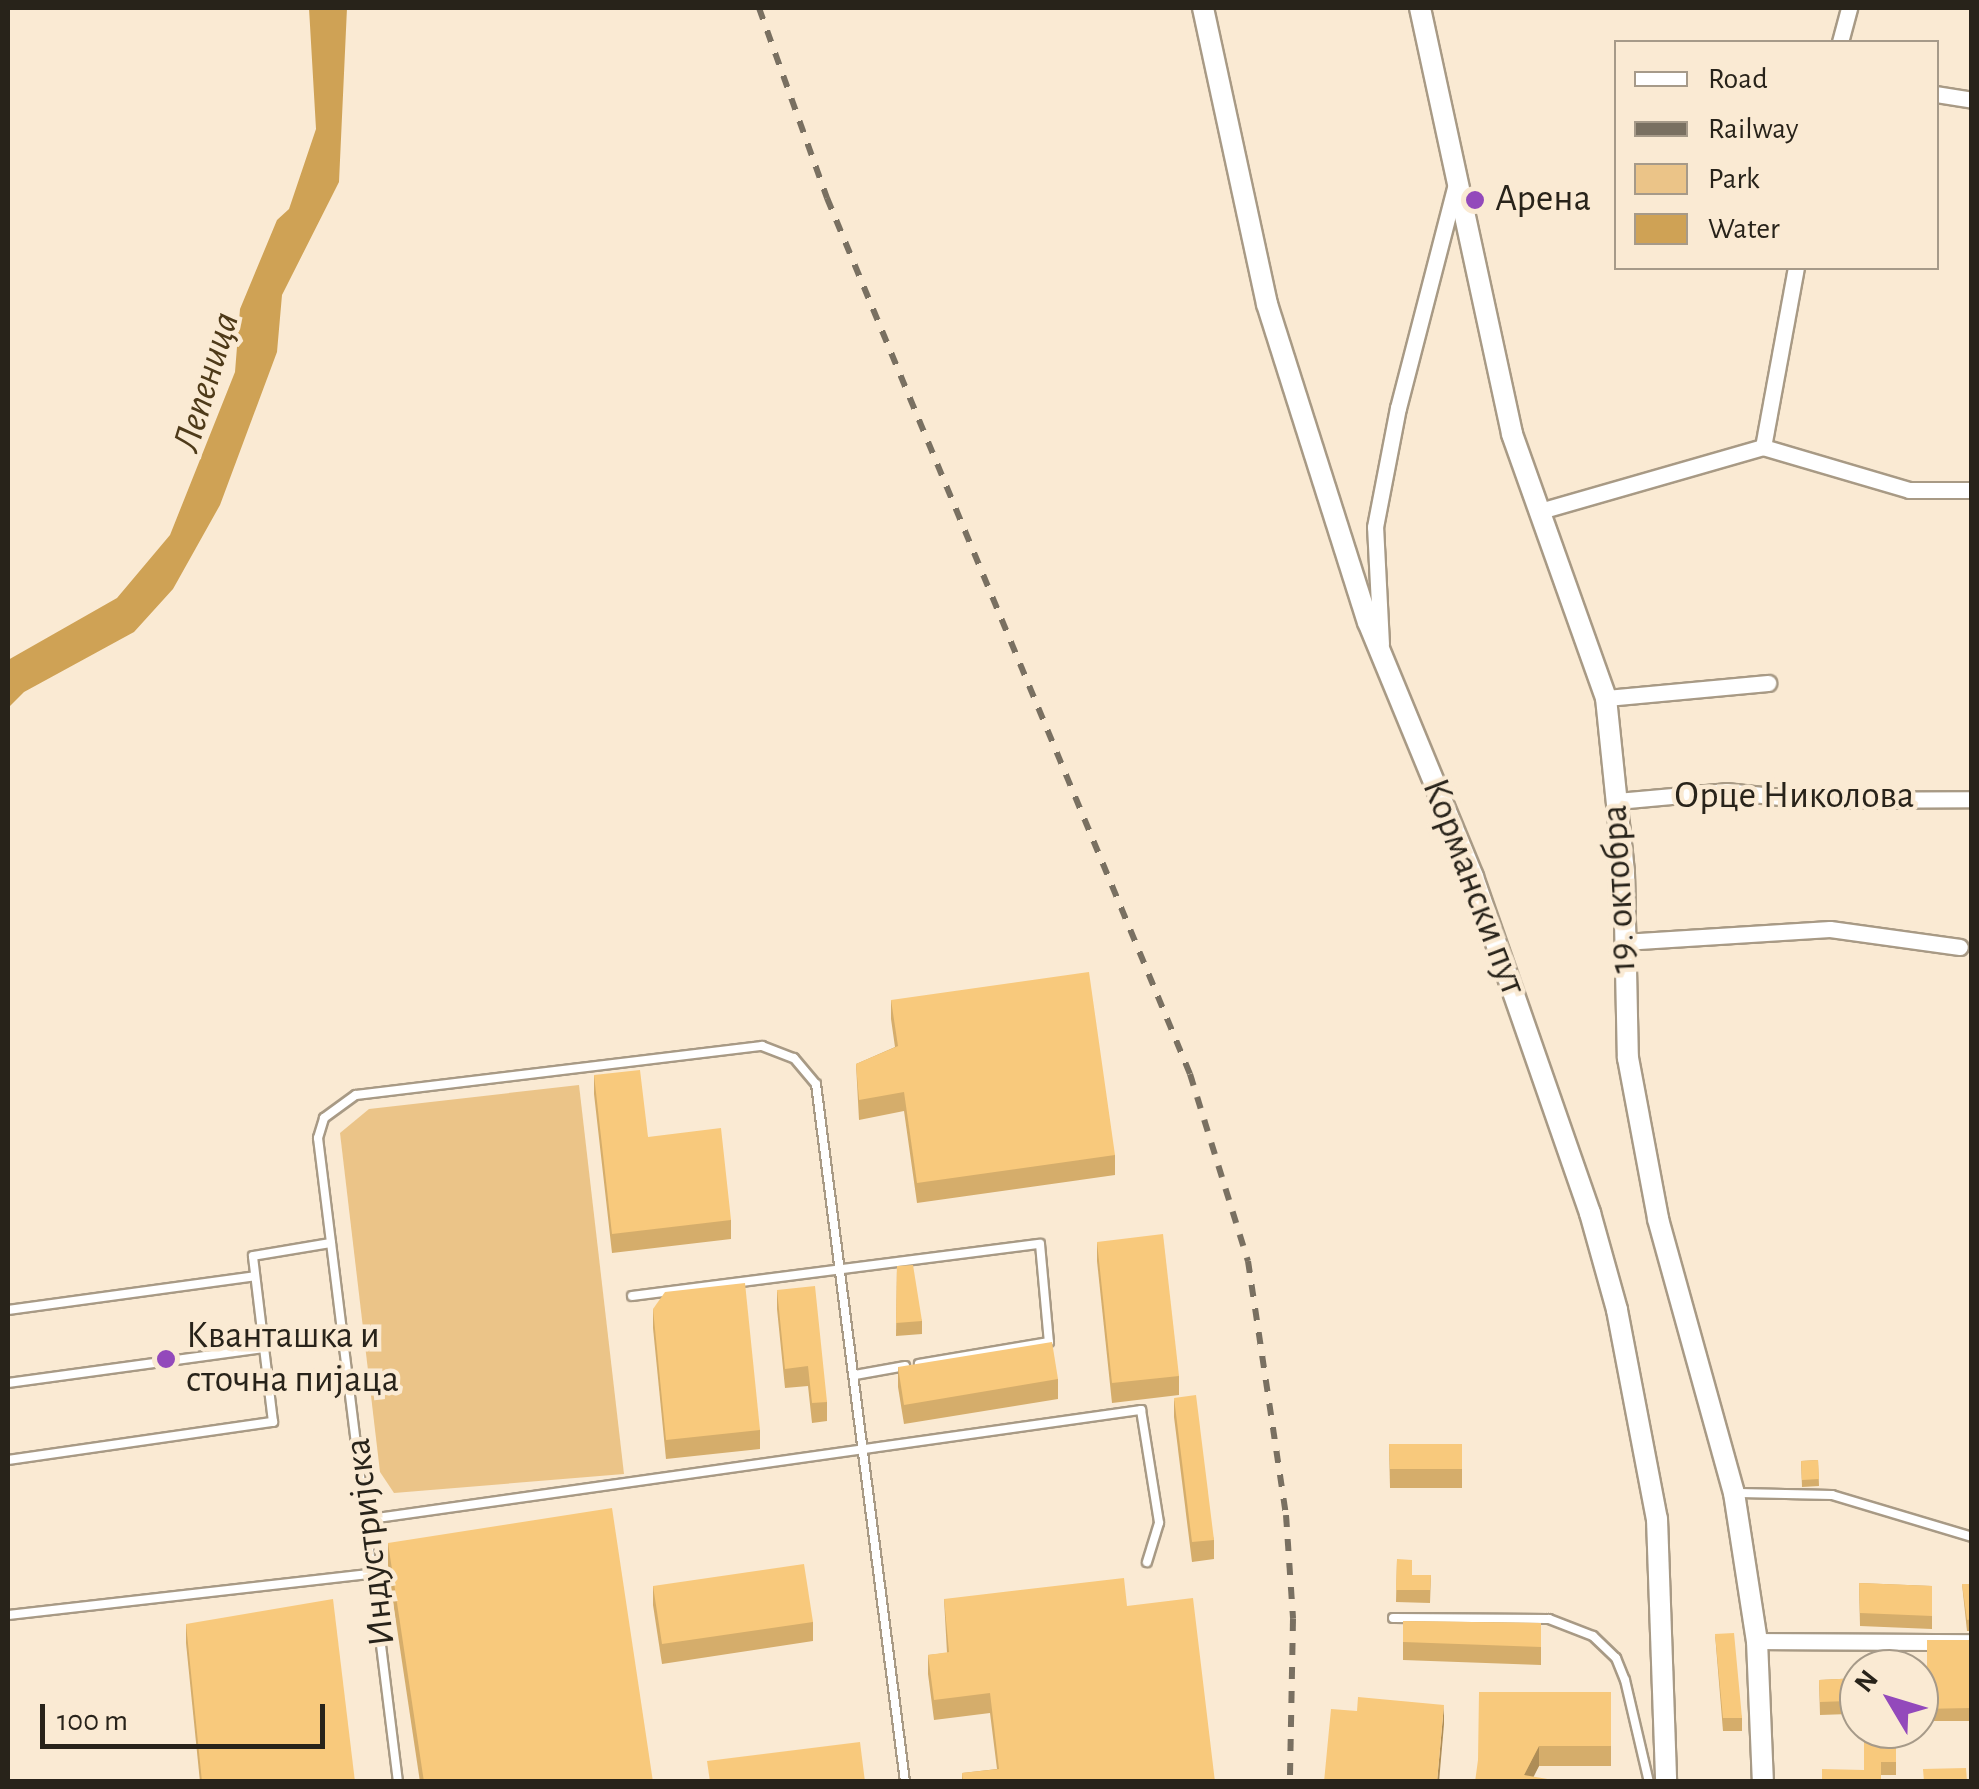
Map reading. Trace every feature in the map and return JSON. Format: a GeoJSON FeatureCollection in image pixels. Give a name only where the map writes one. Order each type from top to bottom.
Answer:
{"type":"FeatureCollection","features":[{"type":"Feature","properties":{"kind":"street","name":"Кормански пут"},"geometry":{"type":"LineString","coordinates":[[1203,8],[1268,304],[1382,653],[1473,877],[1590,1213],[1617,1310],[1657,1519],[1666,1782]]}},
{"type":"Feature","properties":{"kind":"street","name":"19. октобра"},"geometry":{"type":"LineString","coordinates":[[1420,8],[1512,434],[1606,698],[1617,801],[1628,1058],[1658,1218],[1734,1494],[1757,1641],[1763,1782]]}},
{"type":"Feature","properties":{"kind":"street"},"geometry":{"type":"LineString","coordinates":[[1841,40],[1849,8]]}},
{"type":"Feature","properties":{"kind":"street"},"geometry":{"type":"LineString","coordinates":[[1939,94],[1972,100]]}},
{"type":"Feature","properties":{"kind":"street"},"geometry":{"type":"LineString","coordinates":[[1382,653],[1375,527],[1398,408],[1456,185]]}},
{"type":"Feature","properties":{"kind":"street"},"geometry":{"type":"LineString","coordinates":[[1763,447],[1796,270]]}},
{"type":"Feature","properties":{"kind":"street"},"geometry":{"type":"LineString","coordinates":[[1540,511],[1763,447],[1909,490],[1972,490]]}},
{"type":"Feature","properties":{"kind":"street"},"geometry":{"type":"LineString","coordinates":[[1606,698],[1768,683]]}},
{"type":"Feature","properties":{"kind":"street","name":"Орце Николова"},"geometry":{"type":"LineString","coordinates":[[1617,801],[1726,791],[1808,800],[1972,799]]}},
{"type":"Feature","properties":{"kind":"street"},"geometry":{"type":"LineString","coordinates":[[1623,942],[1830,929],[1960,948]]}},
{"type":"Feature","properties":{"kind":"street"},"geometry":{"type":"LineString","coordinates":[[1757,1641],[1972,1642]]}},
{"type":"Feature","properties":{"kind":"lane","name":"Индустријска"},"geometry":{"type":"LineString","coordinates":[[398,1782],[370,1519],[318,1138],[338,1103],[356,1095],[762,1046],[794,1058],[816,1084],[840,1268]]}},
{"type":"Feature","properties":{"kind":"lane"},"geometry":{"type":"LineString","coordinates":[[8,1460],[273,1422],[252,1256],[330,1244]]}},
{"type":"Feature","properties":{"kind":"lane"},"geometry":{"type":"LineString","coordinates":[[632,1296],[1040,1244],[1049,1342],[855,1375]]}},
{"type":"Feature","properties":{"kind":"lane"},"geometry":{"type":"LineString","coordinates":[[840,1268],[868,1452],[905,1782]]}},
{"type":"Feature","properties":{"kind":"lane"},"geometry":{"type":"LineString","coordinates":[[8,1310],[255,1276]]}},
{"type":"Feature","properties":{"kind":"lane"},"geometry":{"type":"LineString","coordinates":[[8,1384],[264,1348]]}},
{"type":"Feature","properties":{"kind":"lane"},"geometry":{"type":"LineString","coordinates":[[370,1519],[868,1452],[895,1440],[1141,1410],[1158,1523],[1147,1562]]}},
{"type":"Feature","properties":{"kind":"lane"},"geometry":{"type":"LineString","coordinates":[[1734,1494],[1832,1495],[1972,1538]]}},
{"type":"Feature","properties":{"kind":"lane"},"geometry":{"type":"LineString","coordinates":[[8,1616],[376,1574]]}},
{"type":"Feature","properties":{"kind":"lane"},"geometry":{"type":"LineString","coordinates":[[1392,1618],[1549,1619],[1593,1636],[1616,1658],[1625,1680],[1649,1782]]}},
{"type":"Feature","properties":{"kind":"green space"},"geometry":{"type":"Polygon","coordinates":[[[579,1085],[624,1474],[394,1493],[380,1472],[340,1133],[369,1109],[579,1085]]]}},
{"type":"Feature","properties":{"kind":"water"},"geometry":{"type":"Polygon","coordinates":[[[309,8],[347,8],[339,182],[282,295],[277,352],[220,505],[173,589],[134,632],[24,692],[8,708],[8,660],[117,598],[170,535],[235,372],[240,309],[277,220],[289,209],[316,129],[309,8]]]}},
{"type":"Feature","properties":{"kind":"building"},"geometry":{"type":"Polygon","coordinates":[[[1089,972],[1115,1155],[917,1183],[904,1092],[859,1100],[856,1064],[898,1046],[891,1000],[1089,972]]]}},
{"type":"Feature","properties":{"kind":"building"},"geometry":{"type":"Polygon","coordinates":[[[640,1070],[648,1137],[721,1128],[731,1220],[612,1234],[594,1075],[640,1070]]]}},
{"type":"Feature","properties":{"kind":"building"},"geometry":{"type":"Polygon","coordinates":[[[1163,1234],[1179,1376],[1112,1383],[1097,1242],[1163,1234]]]}},
{"type":"Feature","properties":{"kind":"building"},"geometry":{"type":"Polygon","coordinates":[[[913,1265],[922,1321],[896,1323],[897,1266],[913,1265]]]}},
{"type":"Feature","properties":{"kind":"building"},"geometry":{"type":"Polygon","coordinates":[[[745,1283],[760,1430],[666,1440],[653,1309],[665,1292],[745,1283]]]}},
{"type":"Feature","properties":{"kind":"building"},"geometry":{"type":"Polygon","coordinates":[[[815,1286],[827,1402],[812,1403],[808,1366],[785,1369],[777,1290],[815,1286]]]}},
{"type":"Feature","properties":{"kind":"building"},"geometry":{"type":"Polygon","coordinates":[[[1052,1342],[1058,1379],[904,1405],[898,1367],[1052,1342]]]}},
{"type":"Feature","properties":{"kind":"building"},"geometry":{"type":"Polygon","coordinates":[[[1196,1395],[1214,1540],[1192,1542],[1174,1398],[1196,1395]]]}},
{"type":"Feature","properties":{"kind":"building"},"geometry":{"type":"Polygon","coordinates":[[[1389,1444],[1462,1444],[1462,1469],[1390,1469],[1389,1444]]]}},
{"type":"Feature","properties":{"kind":"building"},"geometry":{"type":"Polygon","coordinates":[[[1818,1460],[1819,1479],[1802,1480],[1801,1461],[1818,1460]]]}},
{"type":"Feature","properties":{"kind":"building"},"geometry":{"type":"Polygon","coordinates":[[[612,1508],[653,1782],[424,1782],[388,1543],[612,1508]]]}},
{"type":"Feature","properties":{"kind":"building"},"geometry":{"type":"Polygon","coordinates":[[[1397,1559],[1412,1560],[1412,1575],[1431,1575],[1430,1590],[1396,1590],[1397,1559]]]}},
{"type":"Feature","properties":{"kind":"building"},"geometry":{"type":"Polygon","coordinates":[[[804,1564],[813,1622],[662,1644],[653,1586],[804,1564]]]}},
{"type":"Feature","properties":{"kind":"building"},"geometry":{"type":"Polygon","coordinates":[[[1124,1578],[1127,1606],[1193,1598],[1215,1782],[963,1782],[962,1773],[999,1769],[990,1693],[934,1700],[928,1655],[949,1652],[944,1599],[1124,1578]]]}},
{"type":"Feature","properties":{"kind":"building"},"geometry":{"type":"Polygon","coordinates":[[[1859,1583],[1932,1586],[1932,1616],[1860,1613],[1859,1583]]]}},
{"type":"Feature","properties":{"kind":"building"},"geometry":{"type":"Polygon","coordinates":[[[1962,1584],[1972,1584],[1972,1619],[1967,1620],[1962,1584]]]}},
{"type":"Feature","properties":{"kind":"building"},"geometry":{"type":"Polygon","coordinates":[[[333,1599],[355,1782],[202,1782],[186,1624],[333,1599]]]}},
{"type":"Feature","properties":{"kind":"building"},"geometry":{"type":"Polygon","coordinates":[[[1403,1621],[1541,1623],[1541,1647],[1403,1642],[1403,1621]]]}},
{"type":"Feature","properties":{"kind":"building"},"geometry":{"type":"Polygon","coordinates":[[[1734,1633],[1742,1718],[1723,1718],[1715,1634],[1734,1633]]]}},
{"type":"Feature","properties":{"kind":"building"},"geometry":{"type":"Polygon","coordinates":[[[1927,1640],[1972,1640],[1972,1708],[1939,1709],[1939,1649],[1927,1649],[1927,1640]]]}},
{"type":"Feature","properties":{"kind":"building"},"geometry":{"type":"Polygon","coordinates":[[[1839,1679],[1839,1701],[1820,1702],[1819,1680],[1839,1679]]]}},
{"type":"Feature","properties":{"kind":"building"},"geometry":{"type":"Polygon","coordinates":[[[1479,1692],[1611,1692],[1611,1746],[1539,1746],[1524,1775],[1565,1782],[1475,1782],[1479,1692]]]}},
{"type":"Feature","properties":{"kind":"building"},"geometry":{"type":"Polygon","coordinates":[[[1358,1697],[1444,1705],[1437,1782],[1324,1782],[1331,1709],[1357,1711],[1358,1697]]]}},
{"type":"Feature","properties":{"kind":"building"},"geometry":{"type":"Polygon","coordinates":[[[860,1742],[865,1782],[710,1782],[707,1761],[860,1742]]]}},
{"type":"Feature","properties":{"kind":"building"},"geometry":{"type":"Polygon","coordinates":[[[1864,1749],[1896,1749],[1896,1762],[1881,1762],[1881,1782],[1822,1782],[1822,1769],[1864,1770],[1864,1749]]]}},
{"type":"Feature","properties":{"kind":"building"},"geometry":{"type":"Polygon","coordinates":[[[1966,1768],[1967,1782],[1924,1782],[1923,1769],[1966,1768]]]}},
{"type":"Feature","properties":{"kind":"railway"},"geometry":{"type":"LineString","coordinates":[[759,8],[827,198],[1190,1074],[1248,1261],[1286,1515],[1293,1619],[1290,1782]]}},
{"type":"Feature","properties":{"kind":"place","name":"Арена"},"geometry":{"type":"Point","coordinates":[1475,200]}},
{"type":"Feature","properties":{"kind":"place","name":"Кванташка и сточна пијаца"},"geometry":{"type":"Point","coordinates":[166,1359]}},
{"type":"Feature","properties":{"kind":"water label","name":"Лепеница"},"geometry":{"type":"Point","coordinates":[206,382]}}]}
